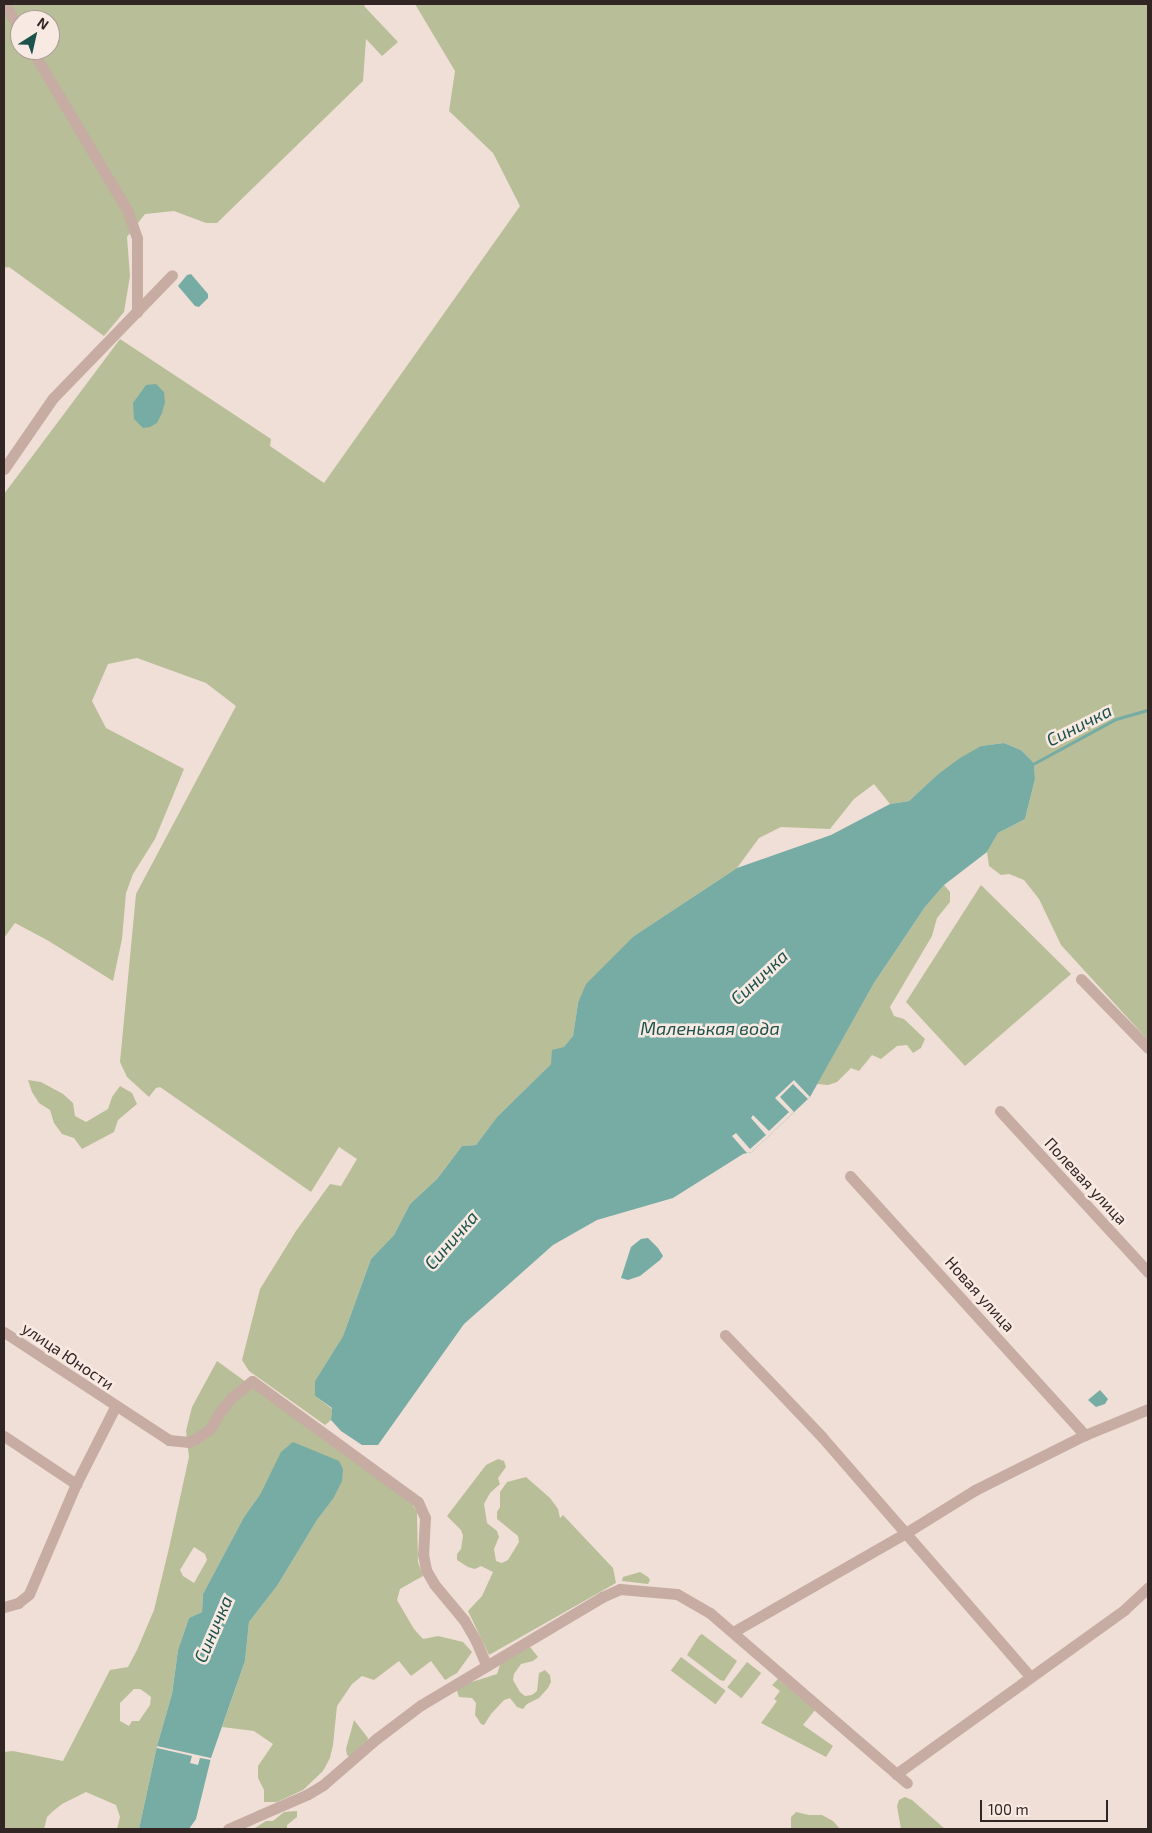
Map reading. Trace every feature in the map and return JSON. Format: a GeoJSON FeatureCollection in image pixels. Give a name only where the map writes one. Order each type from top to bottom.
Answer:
{"type":"FeatureCollection","features":[{"type":"Feature","properties":{"kind":"street"},"geometry":{"type":"LineString","coordinates":[[38,60],[128,212],[137,238],[137,312]]}},
{"type":"Feature","properties":{"kind":"street"},"geometry":{"type":"LineString","coordinates":[[4,469],[53,398],[172,275]]}},
{"type":"Feature","properties":{"kind":"street"},"geometry":{"type":"LineString","coordinates":[[1081,979],[1148,1048]]}},
{"type":"Feature","properties":{"kind":"street","name":"Полевая улица"},"geometry":{"type":"LineString","coordinates":[[1000,1111],[1148,1272]]}},
{"type":"Feature","properties":{"kind":"street","name":"Новая улица"},"geometry":{"type":"LineString","coordinates":[[850,1176],[1085,1434]]}},
{"type":"Feature","properties":{"kind":"street","name":"улица Юности"},"geometry":{"type":"LineString","coordinates":[[4,1332],[115,1407],[169,1440],[189,1442],[210,1429],[231,1398],[252,1381],[418,1502],[425,1518],[424,1554],[426,1570],[434,1584],[464,1620],[476,1641],[486,1665]]}},
{"type":"Feature","properties":{"kind":"street"},"geometry":{"type":"LineString","coordinates":[[725,1335],[822,1437],[904,1534],[1030,1676]]}},
{"type":"Feature","properties":{"kind":"street"},"geometry":{"type":"LineString","coordinates":[[4,1607],[18,1603],[30,1594],[76,1484],[115,1407]]}},
{"type":"Feature","properties":{"kind":"street"},"geometry":{"type":"LineString","coordinates":[[733,1632],[904,1534],[975,1490],[1085,1434],[1148,1410]]}},
{"type":"Feature","properties":{"kind":"street"},"geometry":{"type":"LineString","coordinates":[[4,1436],[76,1484]]}},
{"type":"Feature","properties":{"kind":"street"},"geometry":{"type":"LineString","coordinates":[[896,1774],[1124,1610],[1148,1588]]}},
{"type":"Feature","properties":{"kind":"street"},"geometry":{"type":"LineString","coordinates":[[228,1829],[308,1794],[322,1785],[376,1739],[422,1705],[486,1665],[620,1589],[680,1595],[710,1613],[908,1783]]}},
{"type":"Feature","properties":{"kind":"green space"},"geometry":{"type":"Polygon","coordinates":[[[4,4],[366,4],[364,6],[398,42],[382,56],[366,39],[363,81],[217,223],[206,223],[174,211],[145,214],[127,237],[130,276],[124,312],[104,336],[9,267],[4,268],[4,4]]]}},
{"type":"Feature","properties":{"kind":"green space"},"geometry":{"type":"Polygon","coordinates":[[[415,4],[1148,4],[1148,1040],[1061,945],[1039,899],[1024,880],[1009,874],[1001,875],[989,866],[987,852],[998,833],[1025,819],[1035,779],[1034,763],[1021,750],[1004,743],[981,746],[937,775],[909,801],[890,804],[874,784],[854,799],[830,829],[781,827],[759,838],[737,868],[634,936],[578,1003],[573,1036],[551,1064],[497,1117],[476,1145],[462,1146],[437,1179],[410,1204],[394,1235],[371,1259],[343,1336],[315,1381],[315,1396],[332,1409],[331,1420],[325,1425],[249,1371],[242,1360],[260,1289],[296,1231],[330,1184],[341,1186],[357,1159],[339,1147],[311,1192],[160,1087],[156,1088],[149,1097],[127,1077],[120,1062],[136,894],[236,706],[206,683],[137,658],[108,664],[92,701],[106,728],[184,769],[155,839],[133,874],[126,893],[122,939],[113,981],[47,940],[15,923],[4,938],[4,494],[120,339],[271,439],[270,446],[324,483],[520,206],[493,153],[449,111],[455,71],[415,4]]]}},
{"type":"Feature","properties":{"kind":"green space"},"geometry":{"type":"Polygon","coordinates":[[[944,885],[950,892],[950,902],[937,918],[932,936],[890,1007],[894,1016],[904,1019],[925,1039],[921,1048],[913,1053],[907,1045],[897,1046],[881,1059],[872,1055],[859,1071],[851,1068],[837,1082],[828,1085],[817,1084],[874,983],[925,907],[944,885]]]}},
{"type":"Feature","properties":{"kind":"green space"},"geometry":{"type":"Polygon","coordinates":[[[981,885],[1071,974],[965,1066],[906,1002],[981,885]]]}},
{"type":"Feature","properties":{"kind":"green space"},"geometry":{"type":"Polygon","coordinates":[[[28,1080],[41,1082],[63,1094],[73,1103],[75,1116],[86,1122],[108,1109],[112,1097],[120,1086],[132,1093],[137,1104],[118,1120],[114,1132],[82,1149],[74,1138],[62,1134],[54,1123],[50,1110],[39,1103],[32,1092],[28,1080]]]}},
{"type":"Feature","properties":{"kind":"green space"},"geometry":{"type":"Polygon","coordinates":[[[217,1361],[411,1502],[417,1512],[418,1562],[423,1576],[400,1589],[397,1600],[414,1629],[423,1639],[438,1636],[463,1642],[472,1652],[457,1673],[445,1680],[431,1661],[411,1676],[399,1661],[374,1680],[362,1676],[352,1684],[337,1706],[333,1745],[330,1758],[323,1771],[303,1790],[277,1802],[264,1802],[264,1790],[258,1778],[258,1766],[273,1744],[254,1731],[222,1727],[245,1661],[249,1622],[277,1586],[317,1520],[333,1499],[261,1493],[244,1517],[203,1594],[202,1612],[189,1618],[178,1650],[172,1694],[157,1746],[139,1829],[117,1829],[120,1817],[116,1805],[86,1792],[62,1804],[52,1812],[47,1817],[44,1829],[4,1829],[4,1752],[13,1751],[63,1761],[110,1670],[128,1667],[137,1650],[154,1610],[169,1548],[189,1457],[186,1431],[192,1407],[217,1361]],[[194,1547],[180,1570],[183,1576],[194,1583],[207,1560],[205,1554],[194,1547]],[[134,1689],[120,1703],[120,1721],[129,1726],[132,1721],[139,1721],[150,1705],[151,1697],[140,1689],[134,1689]]]}},
{"type":"Feature","properties":{"kind":"green space"},"geometry":{"type":"Polygon","coordinates":[[[498,1459],[504,1461],[506,1467],[498,1478],[500,1484],[490,1493],[484,1504],[487,1523],[497,1531],[499,1537],[494,1549],[496,1561],[502,1563],[508,1560],[519,1542],[518,1536],[497,1519],[497,1512],[500,1507],[500,1492],[507,1482],[526,1477],[550,1498],[558,1509],[560,1518],[563,1515],[613,1568],[616,1583],[489,1655],[468,1611],[482,1596],[493,1572],[481,1566],[475,1569],[468,1567],[457,1560],[463,1536],[461,1530],[447,1516],[486,1465],[498,1459]]]}},
{"type":"Feature","properties":{"kind":"green space"},"geometry":{"type":"Polygon","coordinates":[[[640,1572],[650,1580],[648,1584],[622,1581],[623,1577],[640,1572]]]}},
{"type":"Feature","properties":{"kind":"green space"},"geometry":{"type":"Polygon","coordinates":[[[702,1634],[737,1661],[724,1681],[687,1655],[702,1634]]]}},
{"type":"Feature","properties":{"kind":"green space"},"geometry":{"type":"Polygon","coordinates":[[[530,1647],[538,1657],[533,1661],[521,1664],[514,1674],[513,1680],[520,1692],[525,1696],[532,1695],[537,1691],[539,1673],[545,1670],[550,1675],[551,1682],[548,1688],[539,1698],[527,1704],[523,1709],[517,1707],[510,1698],[504,1700],[484,1725],[481,1724],[475,1715],[476,1703],[472,1698],[459,1697],[457,1691],[459,1686],[497,1674],[501,1662],[530,1647]]]}},
{"type":"Feature","properties":{"kind":"green space"},"geometry":{"type":"Polygon","coordinates":[[[681,1657],[726,1691],[715,1704],[671,1671],[681,1657]]]}},
{"type":"Feature","properties":{"kind":"green space"},"geometry":{"type":"Polygon","coordinates":[[[747,1662],[761,1673],[741,1698],[727,1687],[747,1662]]]}},
{"type":"Feature","properties":{"kind":"green space"},"geometry":{"type":"Polygon","coordinates":[[[778,1679],[815,1710],[803,1725],[833,1746],[826,1757],[761,1723],[777,1701],[774,1699],[780,1691],[772,1685],[778,1679]]]}},
{"type":"Feature","properties":{"kind":"green space"},"geometry":{"type":"Polygon","coordinates":[[[354,1720],[368,1738],[367,1742],[350,1757],[347,1755],[346,1749],[354,1720]]]}},
{"type":"Feature","properties":{"kind":"green space"},"geometry":{"type":"Polygon","coordinates":[[[905,1797],[912,1800],[945,1829],[901,1829],[897,1806],[899,1800],[905,1797]]]}},
{"type":"Feature","properties":{"kind":"green space"},"geometry":{"type":"Polygon","coordinates":[[[297,1811],[297,1817],[287,1825],[287,1829],[248,1829],[255,1828],[266,1821],[273,1821],[284,1812],[297,1811]]]}},
{"type":"Feature","properties":{"kind":"green space"},"geometry":{"type":"Polygon","coordinates":[[[796,1812],[822,1815],[833,1821],[840,1829],[791,1829],[791,1817],[796,1812]]]}},
{"type":"Feature","properties":{"kind":"water"},"geometry":{"type":"Polygon","coordinates":[[[191,274],[208,294],[208,298],[199,307],[195,306],[178,286],[187,275],[191,274]]]}},
{"type":"Feature","properties":{"kind":"water"},"geometry":{"type":"Polygon","coordinates":[[[156,384],[164,392],[165,402],[162,413],[157,423],[143,428],[134,419],[133,403],[146,385],[156,384]]]}},
{"type":"Feature","properties":{"kind":"water","name":"Маленькая вода"},"geometry":{"type":"Polygon","coordinates":[[[1004,743],[1021,750],[1034,763],[1035,779],[1025,819],[998,833],[987,852],[944,885],[925,907],[874,983],[810,1097],[752,1152],[743,1154],[673,1198],[597,1220],[553,1245],[464,1324],[378,1445],[362,1445],[341,1431],[331,1420],[332,1408],[315,1396],[315,1381],[343,1336],[371,1259],[394,1235],[410,1204],[437,1179],[462,1146],[476,1145],[497,1117],[551,1064],[552,1050],[564,1047],[573,1036],[578,1003],[586,984],[634,936],[737,868],[831,835],[890,804],[909,801],[937,775],[960,758],[981,746],[1004,743]]]}},
{"type":"Feature","properties":{"kind":"water"},"geometry":{"type":"Polygon","coordinates":[[[648,1238],[663,1256],[640,1276],[628,1280],[621,1278],[631,1247],[641,1239],[648,1238]]]}},
{"type":"Feature","properties":{"kind":"water"},"geometry":{"type":"Polygon","coordinates":[[[1100,1390],[1108,1399],[1105,1404],[1096,1407],[1088,1400],[1100,1390]]]}},
{"type":"Feature","properties":{"kind":"water"},"geometry":{"type":"Polygon","coordinates":[[[293,1442],[339,1461],[343,1469],[342,1481],[333,1499],[317,1520],[277,1586],[249,1622],[245,1661],[211,1758],[196,1819],[189,1829],[139,1829],[157,1746],[172,1694],[178,1650],[189,1618],[202,1612],[203,1594],[244,1517],[261,1493],[281,1452],[293,1442]]]}},
{"type":"Feature","properties":{"kind":"pier"},"geometry":{"type":"Polygon","coordinates":[[[794,1080],[810,1097],[808,1099],[793,1084],[780,1097],[794,1112],[752,1152],[747,1153],[732,1136],[736,1133],[750,1149],[766,1135],[751,1118],[753,1115],[769,1131],[789,1112],[775,1098],[794,1080]]]}},
{"type":"Feature","properties":{"kind":"pier"},"geometry":{"type":"Polygon","coordinates":[[[157,1746],[211,1758],[211,1760],[200,1758],[198,1765],[190,1763],[192,1756],[157,1748],[157,1746]]]}},
{"type":"Feature","properties":{"kind":"waterway","name":"Синичка"},"geometry":{"type":"LineString","coordinates":[[1033,764],[1116,719],[1148,710]]}}]}
